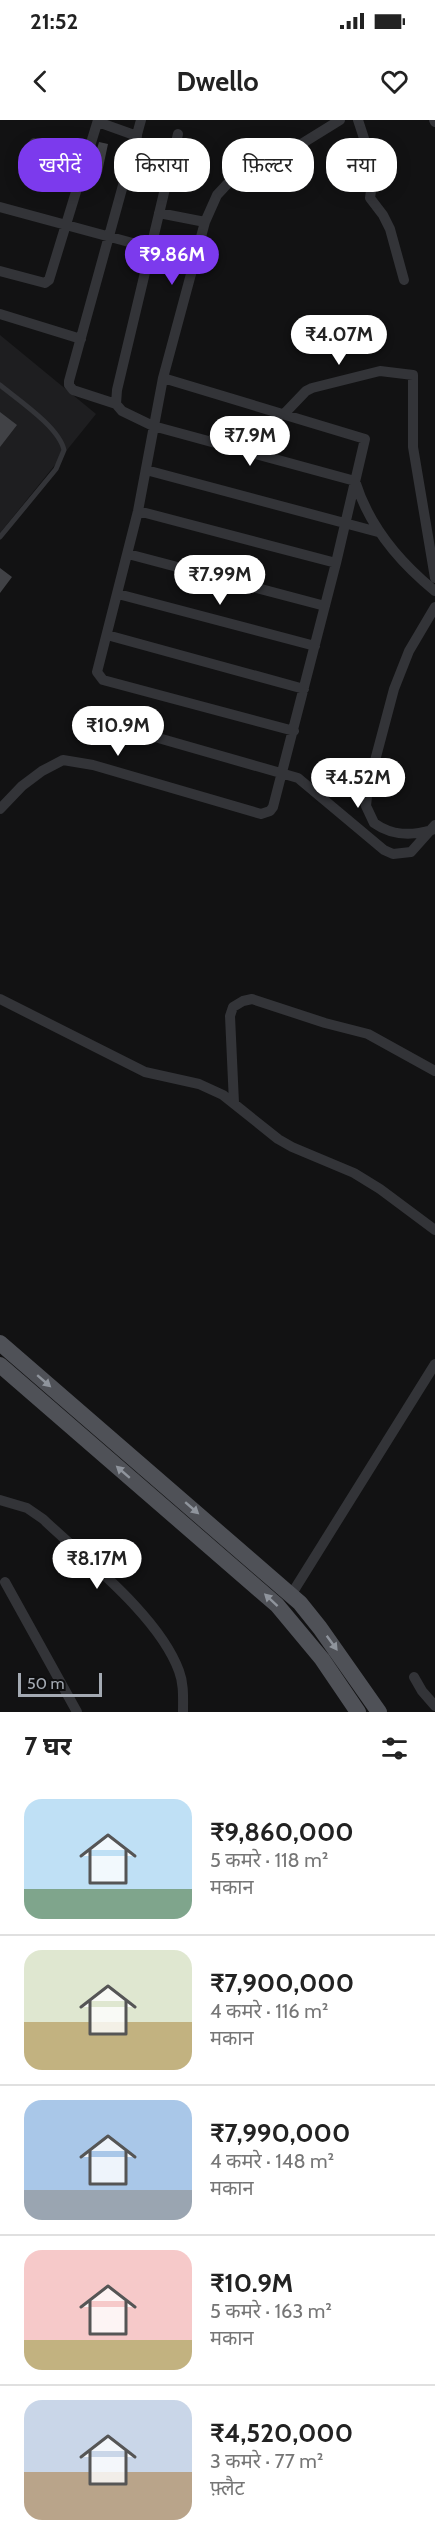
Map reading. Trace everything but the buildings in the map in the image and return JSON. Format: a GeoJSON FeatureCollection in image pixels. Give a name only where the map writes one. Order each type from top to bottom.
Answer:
{"type":"FeatureCollection","features":[{"type":"Feature","properties":{"kind":"main road"},"geometry":{"type":"LineString","coordinates":[[0,1343],[291,1595],[320,1628],[379,1712]]}},
{"type":"Feature","properties":{"kind":"main road"},"geometry":{"type":"LineString","coordinates":[[0,1365],[277,1605],[322,1659],[358,1712]]}},
{"type":"Feature","properties":{"kind":"street"},"geometry":{"type":"LineString","coordinates":[[141,120],[69,381],[70,387],[116,404],[122,411],[153,426],[355,481]]}},
{"type":"Feature","properties":{"kind":"street"},"geometry":{"type":"LineString","coordinates":[[294,731],[103,680],[98,672],[138,511],[163,378],[205,222],[217,195],[231,180],[298,146],[340,120]]}},
{"type":"Feature","properties":{"kind":"street"},"geometry":{"type":"LineString","coordinates":[[358,120],[374,170],[370,198],[390,229],[404,280]]}},
{"type":"Feature","properties":{"kind":"street"},"geometry":{"type":"LineString","coordinates":[[93,138],[98,121],[137,136]]}},
{"type":"Feature","properties":{"kind":"street"},"geometry":{"type":"LineString","coordinates":[[116,404],[117,390],[178,134]]}},
{"type":"Feature","properties":{"kind":"street"},"geometry":{"type":"LineString","coordinates":[[0,271],[45,284],[48,282],[76,192]]}},
{"type":"Feature","properties":{"kind":"street"},"geometry":{"type":"LineString","coordinates":[[0,207],[151,248]]}},
{"type":"Feature","properties":{"kind":"street"},"geometry":{"type":"LineString","coordinates":[[159,213],[205,222]]}},
{"type":"Feature","properties":{"kind":"street"},"geometry":{"type":"LineString","coordinates":[[0,314],[81,339]]}},
{"type":"Feature","properties":{"kind":"street"},"geometry":{"type":"LineString","coordinates":[[284,414],[306,391],[312,388],[380,371],[413,375],[413,447],[430,517],[435,579]]}},
{"type":"Feature","properties":{"kind":"street"},"geometry":{"type":"LineString","coordinates":[[1,803],[42,771],[63,760],[102,767],[261,814],[270,811],[273,807],[336,563],[365,439],[163,378]]}},
{"type":"Feature","properties":{"kind":"street"},"geometry":{"type":"LineString","coordinates":[[146,470],[378,532]]}},
{"type":"Feature","properties":{"kind":"street"},"geometry":{"type":"LineString","coordinates":[[355,481],[364,507],[378,532],[412,571],[435,591]]}},
{"type":"Feature","properties":{"kind":"street"},"geometry":{"type":"LineString","coordinates":[[138,511],[336,563]]}},
{"type":"Feature","properties":{"kind":"street"},"geometry":{"type":"LineString","coordinates":[[128,554],[325,606]]}},
{"type":"Feature","properties":{"kind":"street"},"geometry":{"type":"LineString","coordinates":[[118,594],[315,645]]}},
{"type":"Feature","properties":{"kind":"street"},"geometry":{"type":"LineString","coordinates":[[434,827],[406,835],[392,832],[374,823],[366,806],[368,787],[394,689],[409,651],[435,607]]}},
{"type":"Feature","properties":{"kind":"street"},"geometry":{"type":"LineString","coordinates":[[107,635],[304,689]]}},
{"type":"Feature","properties":{"kind":"street"},"geometry":{"type":"LineString","coordinates":[[85,717],[283,772],[307,784],[384,850],[393,854],[411,852],[434,827]]}},
{"type":"Feature","properties":{"kind":"street"},"geometry":{"type":"LineString","coordinates":[[0,999],[145,1072],[199,1084],[234,1103],[278,1139],[354,1173],[380,1189],[435,1230]]}},
{"type":"Feature","properties":{"kind":"street"},"geometry":{"type":"LineString","coordinates":[[234,1103],[230,1016],[233,1007],[252,999],[325,1023],[368,1034],[435,1071]]}},
{"type":"Feature","properties":{"kind":"street"},"geometry":{"type":"LineString","coordinates":[[291,1595],[435,1364]]}},
{"type":"Feature","properties":{"kind":"street"},"geometry":{"type":"LineString","coordinates":[[0,1500],[27,1508],[43,1519],[140,1612],[154,1629],[178,1668],[183,1691],[183,1712]]}},
{"type":"Feature","properties":{"kind":"street"},"geometry":{"type":"LineString","coordinates":[[5,1582],[77,1712]]}},
{"type":"Feature","properties":{"kind":"street"},"geometry":{"type":"LineString","coordinates":[[414,1677],[435,1706]]}},
{"type":"Feature","properties":{"kind":"lane"},"geometry":{"type":"LineString","coordinates":[[0,385],[59,438],[64,450],[57,469],[0,537]]}},
{"type":"Feature","properties":{"kind":"shaded area"},"geometry":{"type":"Polygon","coordinates":[[[0,335],[96,414],[0,533],[0,335]]]}}]}
